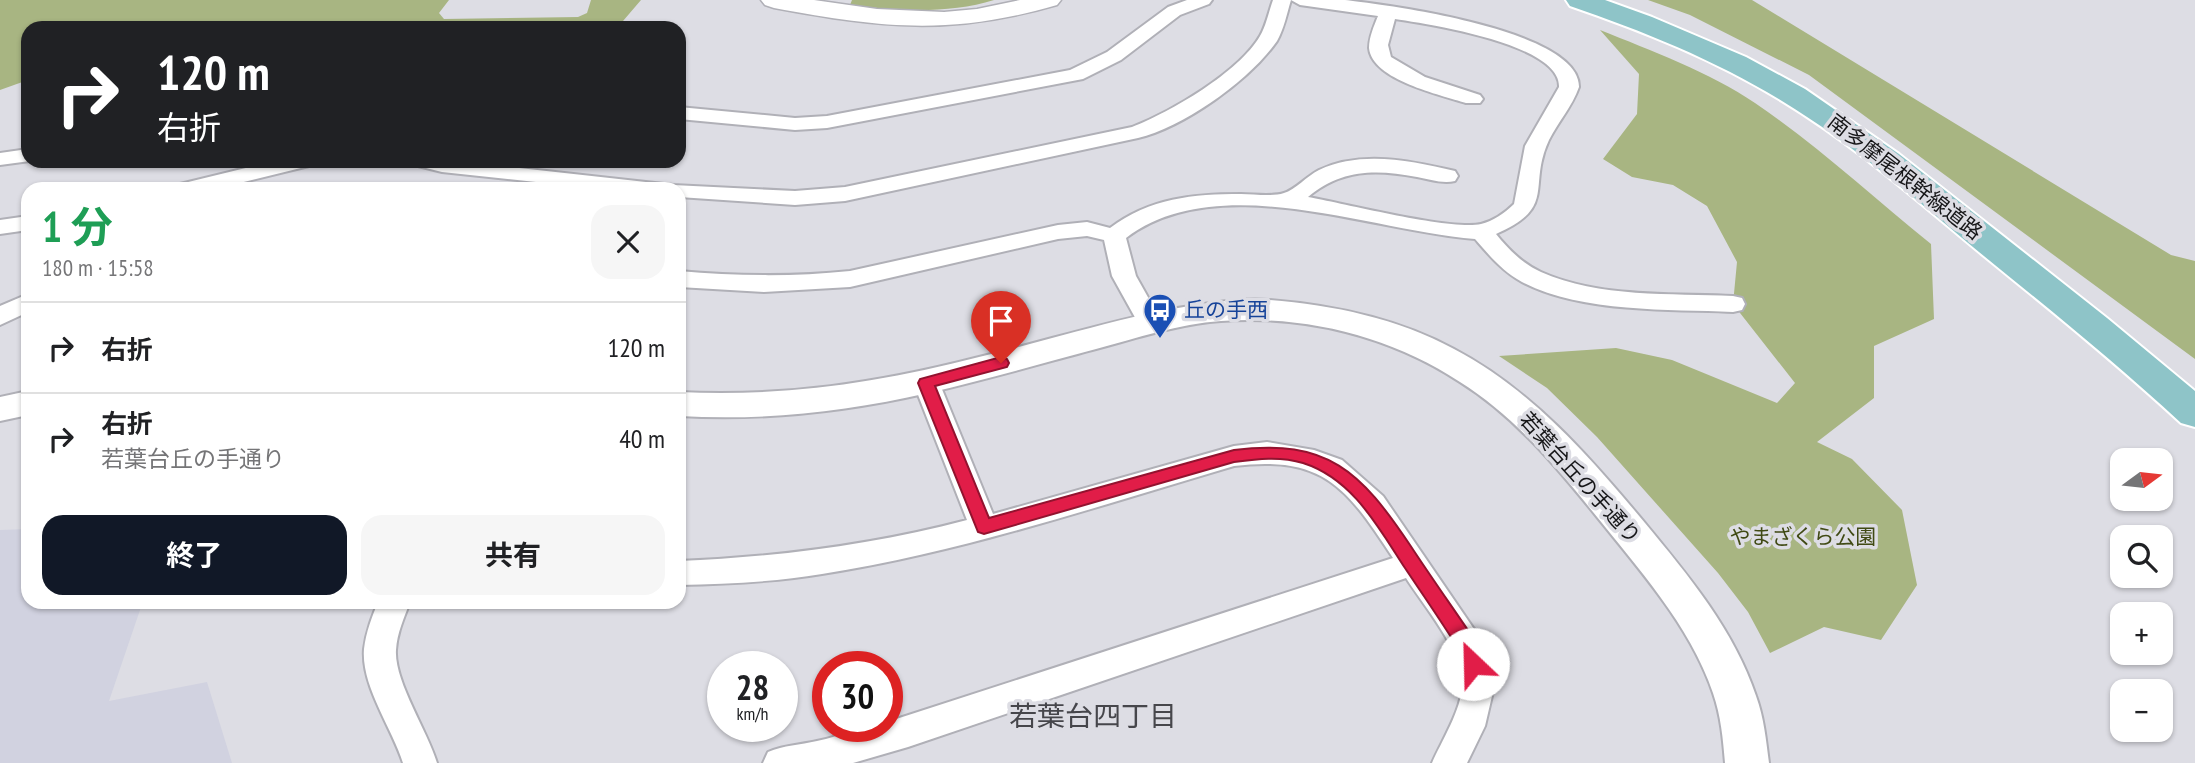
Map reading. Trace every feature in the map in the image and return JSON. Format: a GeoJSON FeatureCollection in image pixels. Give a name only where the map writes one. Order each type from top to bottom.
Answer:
{"type":"FeatureCollection","features":[{"type":"Feature","properties":{"kind":"main road"},"geometry":{"type":"LineString","coordinates":[[774,0],[858,16],[910,21],[984,16],[1048,0]]}},
{"type":"Feature","properties":{"kind":"main road","name":"南多摩尾根幹線道路"},"geometry":{"type":"LineString","coordinates":[[1579,0],[1629,16],[1693,42],[1754,72],[1822,113],[1859,139],[2141,364],[2195,413]]}},
{"type":"Feature","properties":{"kind":"street"},"geometry":{"type":"LineString","coordinates":[[686,114],[794,124],[827,122],[1076,75],[1096,66],[1174,11],[1203,0]]}},
{"type":"Feature","properties":{"kind":"street"},"geometry":{"type":"LineString","coordinates":[[686,191],[785,198],[845,194],[1138,132],[1195,105],[1244,65],[1269,38],[1282,0]]}},
{"type":"Feature","properties":{"kind":"street"},"geometry":{"type":"LineString","coordinates":[[1114,236],[1134,221],[1171,205],[1205,201],[1290,200],[1425,226],[1482,232],[1517,215],[1529,201],[1534,152],[1541,132],[1568,93],[1569,79],[1564,67],[1552,56],[1525,44],[1459,25],[1300,0]]}},
{"type":"Feature","properties":{"kind":"street"},"geometry":{"type":"LineString","coordinates":[[1388,12],[1379,49],[1382,61],[1397,72],[1473,99]]}},
{"type":"Feature","properties":{"kind":"street"},"geometry":{"type":"LineString","coordinates":[[0,159],[21,156]]}},
{"type":"Feature","properties":{"kind":"street"},"geometry":{"type":"LineString","coordinates":[[1290,200],[1332,170],[1347,166],[1399,166],[1447,176]]}},
{"type":"Feature","properties":{"kind":"street"},"geometry":{"type":"LineString","coordinates":[[216,182],[273,168]]}},
{"type":"Feature","properties":{"kind":"street"},"geometry":{"type":"LineString","coordinates":[[462,168],[597,182]]}},
{"type":"Feature","properties":{"kind":"street"},"geometry":{"type":"LineString","coordinates":[[0,227],[21,224]]}},
{"type":"Feature","properties":{"kind":"street"},"geometry":{"type":"LineString","coordinates":[[686,280],[740,285],[817,283],[850,279],[1058,232],[1087,229],[1114,236]]}},
{"type":"Feature","properties":{"kind":"street"},"geometry":{"type":"LineString","coordinates":[[1482,232],[1511,265],[1553,286],[1580,294],[1733,304]]}},
{"type":"Feature","properties":{"kind":"street"},"geometry":{"type":"LineString","coordinates":[[1114,236],[1124,276],[1151,324]]}},
{"type":"Feature","properties":{"kind":"street"},"geometry":{"type":"LineString","coordinates":[[0,317],[21,306]]}},
{"type":"Feature","properties":{"kind":"street","name":"若葉台丘の手通り"},"geometry":{"type":"LineString","coordinates":[[686,404],[752,408],[802,405],[926,383],[1151,324],[1219,311],[1250,310],[1330,318],[1376,329],[1413,343],[1479,378],[1549,438],[1660,569],[1705,630],[1733,688],[1747,750],[1747,763]]}},
{"type":"Feature","properties":{"kind":"street"},"geometry":{"type":"LineString","coordinates":[[926,383],[984,527]]}},
{"type":"Feature","properties":{"kind":"street"},"geometry":{"type":"LineString","coordinates":[[0,409],[21,404]]}},
{"type":"Feature","properties":{"kind":"street"},"geometry":{"type":"LineString","coordinates":[[686,573],[761,571],[806,566],[945,539],[1234,456],[1267,452],[1304,457],[1332,468],[1351,482],[1373,505],[1467,645],[1479,683],[1468,726],[1449,763]]}},
{"type":"Feature","properties":{"kind":"street"},"geometry":{"type":"LineString","coordinates":[[780,763],[817,757],[908,732],[1412,564]]}},
{"type":"Feature","properties":{"kind":"street"},"geometry":{"type":"LineString","coordinates":[[391,609],[382,633],[382,676],[417,747],[420,763]]}},
{"type":"Feature","properties":{"kind":"shaded area"},"geometry":{"type":"Polygon","coordinates":[[[21,529],[21,609],[140,609],[109,701],[207,682],[232,763],[0,763],[0,530],[21,529]]]}},
{"type":"Feature","properties":{"kind":"green space"},"geometry":{"type":"Polygon","coordinates":[[[0,0],[449,0],[439,13],[444,19],[578,17],[587,13],[591,0],[641,0],[623,21],[21,21],[21,82],[0,90],[0,0]]]}},
{"type":"Feature","properties":{"kind":"green space"},"geometry":{"type":"Polygon","coordinates":[[[852,0],[994,0],[959,8],[922,10],[850,5],[852,0]]]}},
{"type":"Feature","properties":{"kind":"green space"},"geometry":{"type":"Polygon","coordinates":[[[1648,0],[1752,0],[2171,255],[2195,261],[2195,359],[1809,75],[1690,15],[1648,0]]]}},
{"type":"Feature","properties":{"kind":"green space","name":"やまざくら公園"},"geometry":{"type":"Polygon","coordinates":[[[1600,30],[1700,72],[1738,92],[1823,154],[1931,244],[1934,319],[1874,346],[1874,398],[1817,442],[1852,459],[1902,510],[1917,585],[1881,640],[1824,627],[1770,653],[1748,612],[1718,573],[1597,437],[1547,388],[1499,356],[1616,348],[1672,360],[1777,403],[1795,383],[1733,304],[1737,262],[1707,206],[1673,185],[1632,177],[1603,159],[1637,114],[1639,74],[1600,30]]]}},
{"type":"Feature","properties":{"kind":"place","name":"丘の手西"},"geometry":{"type":"Point","coordinates":[1160,340]}},
{"type":"Feature","properties":{"kind":"district","name":"若葉台四丁目"},"geometry":{"type":"Point","coordinates":[1093,716]}},
{"type":"Feature","properties":{"kind":"route"},"geometry":{"type":"LineString","coordinates":[[1001,363],[926,383],[984,527],[1234,456],[1267,452],[1304,457],[1332,468],[1351,482],[1373,505],[1467,645],[1473,664]]}}]}
